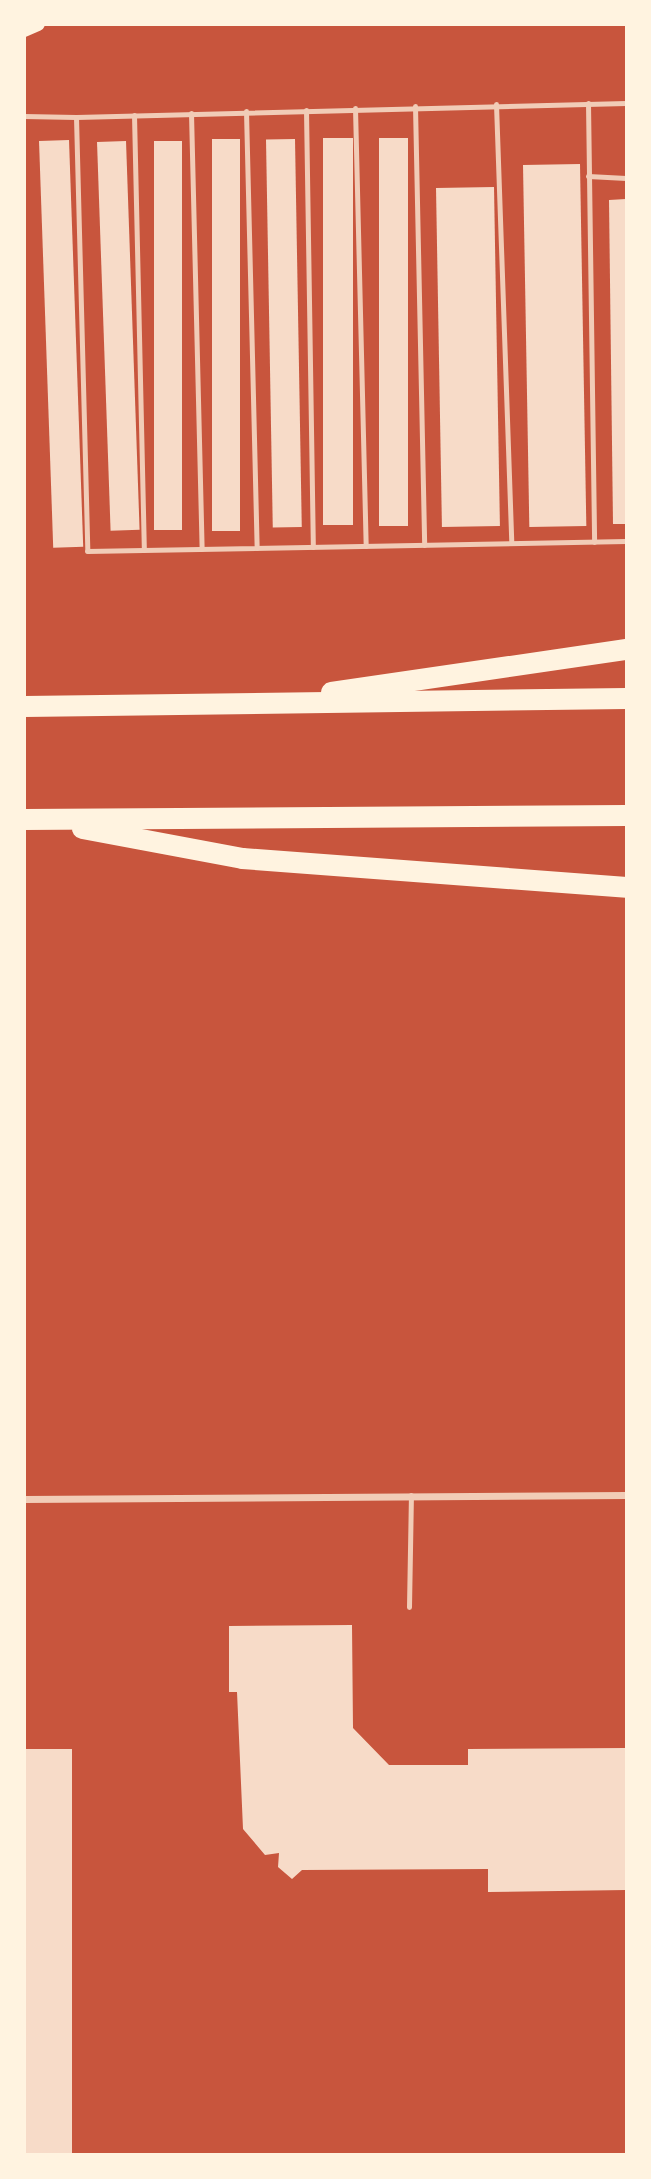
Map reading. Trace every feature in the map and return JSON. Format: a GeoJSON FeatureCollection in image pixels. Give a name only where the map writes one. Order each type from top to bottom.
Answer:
{"type":"FeatureCollection","features":[{"type":"Feature","properties":{"kind":"highway"},"geometry":{"type":"LineString","coordinates":[[246,705],[626,649]]}},
{"type":"Feature","properties":{"kind":"highway"},"geometry":{"type":"LineString","coordinates":[[24,706],[626,698]]}},
{"type":"Feature","properties":{"kind":"highway"},"geometry":{"type":"LineString","coordinates":[[30,819],[626,815]]}},
{"type":"Feature","properties":{"kind":"highway"},"geometry":{"type":"LineString","coordinates":[[30,819],[242,858],[626,887]]}},
{"type":"Feature","properties":{"kind":"main road"},"geometry":{"type":"LineString","coordinates":[[24,30],[38,24]]}},
{"type":"Feature","properties":{"kind":"street"},"geometry":{"type":"LineString","coordinates":[[24,1499],[411,1494],[626,1495]]}},
{"type":"Feature","properties":{"kind":"lane"},"geometry":{"type":"LineString","coordinates":[[587,103],[594,542]]}},
{"type":"Feature","properties":{"kind":"lane"},"geometry":{"type":"LineString","coordinates":[[24,116],[76,117],[415,106],[626,103]]}},
{"type":"Feature","properties":{"kind":"lane"},"geometry":{"type":"LineString","coordinates":[[496,104],[511,543]]}},
{"type":"Feature","properties":{"kind":"lane"},"geometry":{"type":"LineString","coordinates":[[415,106],[424,545]]}},
{"type":"Feature","properties":{"kind":"lane"},"geometry":{"type":"LineString","coordinates":[[355,108],[366,546]]}},
{"type":"Feature","properties":{"kind":"lane"},"geometry":{"type":"LineString","coordinates":[[306,110],[313,547]]}},
{"type":"Feature","properties":{"kind":"lane"},"geometry":{"type":"LineString","coordinates":[[246,111],[257,548]]}},
{"type":"Feature","properties":{"kind":"lane"},"geometry":{"type":"LineString","coordinates":[[191,113],[202,549]]}},
{"type":"Feature","properties":{"kind":"lane"},"geometry":{"type":"LineString","coordinates":[[134,115],[144,551]]}},
{"type":"Feature","properties":{"kind":"lane"},"geometry":{"type":"LineString","coordinates":[[76,117],[87,551],[626,541]]}},
{"type":"Feature","properties":{"kind":"lane"},"geometry":{"type":"LineString","coordinates":[[588,176],[626,178]]}},
{"type":"Feature","properties":{"kind":"lane"},"geometry":{"type":"LineString","coordinates":[[409,1607],[411,1494]]}},
{"type":"Feature","properties":{"kind":"building"},"geometry":{"type":"Polygon","coordinates":[[[323,138],[353,138],[353,525],[323,525],[323,138]]]}},
{"type":"Feature","properties":{"kind":"building"},"geometry":{"type":"Polygon","coordinates":[[[379,138],[408,138],[408,526],[379,526],[379,138]]]}},
{"type":"Feature","properties":{"kind":"building"},"geometry":{"type":"Polygon","coordinates":[[[212,139],[240,139],[240,531],[212,531],[212,139]]]}},
{"type":"Feature","properties":{"kind":"building"},"geometry":{"type":"Polygon","coordinates":[[[295,139],[302,527],[273,527],[266,140],[295,139]]]}},
{"type":"Feature","properties":{"kind":"building"},"geometry":{"type":"Polygon","coordinates":[[[69,140],[83,547],[53,548],[39,141],[69,140]]]}},
{"type":"Feature","properties":{"kind":"building"},"geometry":{"type":"Polygon","coordinates":[[[126,141],[140,530],[111,531],[97,142],[126,141]]]}},
{"type":"Feature","properties":{"kind":"building"},"geometry":{"type":"Polygon","coordinates":[[[154,141],[182,141],[182,530],[154,530],[154,141]]]}},
{"type":"Feature","properties":{"kind":"building"},"geometry":{"type":"Polygon","coordinates":[[[580,164],[586,526],[529,527],[523,165],[580,164]]]}},
{"type":"Feature","properties":{"kind":"building"},"geometry":{"type":"Polygon","coordinates":[[[494,187],[500,526],[442,527],[436,188],[494,187]]]}},
{"type":"Feature","properties":{"kind":"building"},"geometry":{"type":"Polygon","coordinates":[[[626,199],[626,524],[613,524],[609,200],[626,199]]]}},
{"type":"Feature","properties":{"kind":"building"},"geometry":{"type":"Polygon","coordinates":[[[352,1625],[353,1728],[389,1765],[468,1765],[468,1749],[626,1748],[626,1890],[488,1892],[488,1869],[302,1870],[292,1879],[278,1867],[279,1853],[265,1855],[243,1829],[237,1692],[229,1692],[229,1626],[352,1625]]]}},
{"type":"Feature","properties":{"kind":"building"},"geometry":{"type":"Polygon","coordinates":[[[24,1749],[72,1749],[72,2154],[24,2154],[24,1749]]]}}]}
